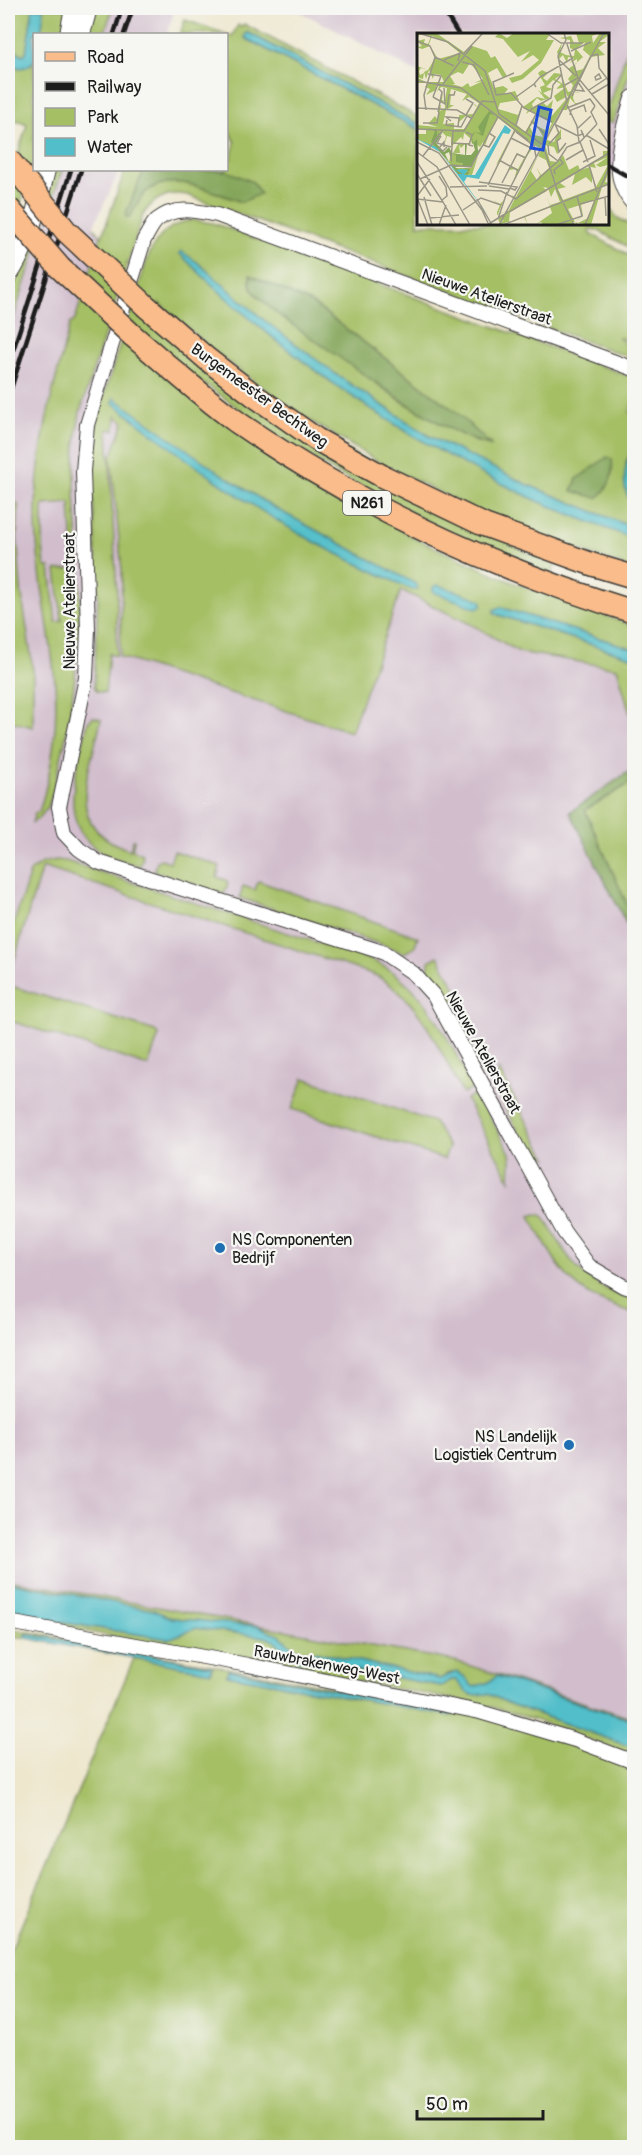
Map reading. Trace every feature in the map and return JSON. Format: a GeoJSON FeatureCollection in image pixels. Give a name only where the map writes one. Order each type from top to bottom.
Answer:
{"type":"FeatureCollection","features":[{"type":"Feature","properties":{"kind":"main road","name":"Burgemeester Bechtweg"},"geometry":{"type":"LineString","coordinates":[[8,159],[66,231],[147,307],[207,359],[316,439],[382,476],[484,525],[634,577]]}},
{"type":"Feature","properties":{"kind":"main road","name":"Burgemeester Bechtweg"},"geometry":{"type":"LineString","coordinates":[[8,208],[60,268],[132,335],[236,421],[298,462],[368,503],[458,548],[570,592],[634,612]]}},
{"type":"Feature","properties":{"kind":"street"},"geometry":{"type":"LineString","coordinates":[[69,33],[74,8]]}},
{"type":"Feature","properties":{"kind":"street"},"geometry":{"type":"LineString","coordinates":[[81,33],[88,8]]}},
{"type":"Feature","properties":{"kind":"street"},"geometry":{"type":"LineString","coordinates":[[634,99],[620,157],[620,172],[624,186],[634,202]]}},
{"type":"Feature","properties":{"kind":"street"},"geometry":{"type":"LineString","coordinates":[[8,259],[27,213],[38,171]]}},
{"type":"Feature","properties":{"kind":"street"},"geometry":{"type":"LineString","coordinates":[[8,276],[17,263],[34,218],[46,171]]}},
{"type":"Feature","properties":{"kind":"street","name":"Nieuwe Atelierstraat"},"geometry":{"type":"LineString","coordinates":[[634,369],[218,215],[186,209],[170,213],[157,220],[144,240],[87,425],[83,471],[88,629],[86,678],[59,807],[64,833],[79,849],[98,862],[382,952],[413,973],[434,996],[564,1232],[589,1266],[634,1290]]}},
{"type":"Feature","properties":{"kind":"street","name":"Rauwbrakenweg-West"},"geometry":{"type":"LineString","coordinates":[[8,1622],[248,1665],[480,1712],[575,1740],[634,1762]]}},
{"type":"Feature","properties":{"kind":"shaded area"},"geometry":{"type":"Polygon","coordinates":[[[113,8],[175,8],[167,33],[104,33],[113,8]]]}},
{"type":"Feature","properties":{"kind":"shaded area"},"geometry":{"type":"Polygon","coordinates":[[[293,8],[634,8],[634,187],[609,173],[609,33],[417,33],[417,72],[293,8]]]}},
{"type":"Feature","properties":{"kind":"shaded area"},"geometry":{"type":"Polygon","coordinates":[[[62,171],[120,171],[93,227],[101,236],[75,320],[70,324],[45,420],[76,329],[214,441],[615,637],[634,708],[634,1745],[465,1688],[8,1598],[8,549],[18,517],[18,503],[15,502],[8,538],[8,334],[62,171]]]}},
{"type":"Feature","properties":{"kind":"green space"},"geometry":{"type":"Polygon","coordinates":[[[8,8],[33,8],[24,55],[13,47],[11,42],[8,8]]]}},
{"type":"Feature","properties":{"kind":"green space"},"geometry":{"type":"Polygon","coordinates":[[[43,8],[69,8],[63,33],[41,33],[43,8]]]}},
{"type":"Feature","properties":{"kind":"green space"},"geometry":{"type":"Polygon","coordinates":[[[93,8],[113,8],[104,33],[86,33],[93,8]]]}},
{"type":"Feature","properties":{"kind":"green space"},"geometry":{"type":"Polygon","coordinates":[[[185,20],[223,33],[180,33],[185,20]]]}},
{"type":"Feature","properties":{"kind":"green space"},"geometry":{"type":"Polygon","coordinates":[[[244,24],[417,116],[417,123],[246,33],[245,38],[417,128],[417,225],[609,225],[609,206],[616,217],[634,227],[634,250],[597,230],[590,229],[589,231],[634,258],[634,342],[619,338],[634,354],[634,359],[187,195],[167,195],[156,201],[143,215],[80,412],[75,468],[79,561],[75,565],[80,566],[80,617],[76,667],[70,717],[53,791],[44,813],[32,823],[35,813],[39,812],[48,778],[54,743],[56,708],[54,672],[36,529],[39,461],[47,415],[70,324],[75,320],[101,236],[93,227],[102,236],[125,171],[144,171],[125,216],[129,218],[144,194],[166,183],[192,185],[242,202],[223,171],[228,171],[228,160],[231,159],[235,142],[228,129],[228,35],[232,36],[238,25],[241,27],[244,24]],[[70,503],[43,505],[45,567],[50,567],[56,622],[62,621],[56,570],[74,569],[70,503]]]}},
{"type":"Feature","properties":{"kind":"green space"},"geometry":{"type":"Polygon","coordinates":[[[634,28],[634,58],[614,122],[609,122],[609,107],[634,28]]]}},
{"type":"Feature","properties":{"kind":"green space"},"geometry":{"type":"Polygon","coordinates":[[[8,60],[18,68],[28,66],[33,61],[33,164],[8,244],[8,187],[27,124],[8,117],[8,60]]]}},
{"type":"Feature","properties":{"kind":"green space"},"geometry":{"type":"Polygon","coordinates":[[[52,171],[62,171],[8,334],[8,286],[14,277],[52,171]]]}},
{"type":"Feature","properties":{"kind":"green space"},"geometry":{"type":"Polygon","coordinates":[[[144,171],[227,171],[253,182],[260,194],[242,202],[192,185],[166,183],[144,194],[129,218],[125,216],[144,171]]]}},
{"type":"Feature","properties":{"kind":"green space"},"geometry":{"type":"Polygon","coordinates":[[[193,220],[213,223],[634,378],[634,399],[630,411],[634,422],[634,445],[626,462],[626,492],[634,507],[634,528],[528,485],[429,436],[341,378],[265,321],[197,262],[180,253],[258,325],[299,358],[386,419],[478,472],[525,495],[634,539],[634,570],[489,517],[382,464],[314,423],[251,379],[219,355],[158,302],[210,372],[527,552],[556,563],[552,576],[443,530],[335,472],[268,430],[209,387],[134,349],[414,538],[512,582],[634,626],[634,649],[500,607],[494,612],[634,658],[634,727],[617,668],[519,652],[478,628],[401,590],[351,732],[120,657],[122,571],[111,457],[124,422],[116,416],[115,430],[108,429],[117,594],[117,656],[109,654],[105,693],[97,691],[94,686],[98,595],[92,475],[93,439],[100,407],[148,257],[165,232],[193,220]],[[250,275],[254,292],[277,312],[356,369],[400,400],[443,425],[474,441],[490,445],[456,412],[313,304],[250,275]]]}},
{"type":"Feature","properties":{"kind":"green space"},"geometry":{"type":"Polygon","coordinates":[[[250,275],[313,304],[456,412],[491,445],[467,437],[429,417],[288,322],[254,292],[250,275]]]}},
{"type":"Feature","properties":{"kind":"green space"},"geometry":{"type":"Polygon","coordinates":[[[607,457],[612,459],[612,476],[597,498],[572,491],[577,479],[607,457]]]}},
{"type":"Feature","properties":{"kind":"green space"},"geometry":{"type":"Polygon","coordinates":[[[15,502],[18,505],[17,538],[21,589],[33,670],[33,727],[10,721],[8,724],[8,538],[15,502]]]}},
{"type":"Feature","properties":{"kind":"green space"},"geometry":{"type":"Polygon","coordinates":[[[93,717],[101,719],[87,778],[85,796],[87,812],[94,827],[108,840],[130,850],[134,840],[132,850],[141,853],[143,857],[140,866],[104,854],[88,842],[78,827],[73,794],[75,775],[88,722],[93,717]]]}},
{"type":"Feature","properties":{"kind":"green space"},"geometry":{"type":"Polygon","coordinates":[[[634,768],[634,781],[585,810],[634,920],[634,939],[570,812],[634,768]]]}},
{"type":"Feature","properties":{"kind":"green space"},"geometry":{"type":"Polygon","coordinates":[[[634,781],[634,920],[585,810],[634,781]]]}},
{"type":"Feature","properties":{"kind":"green space"},"geometry":{"type":"Polygon","coordinates":[[[174,851],[220,866],[217,877],[226,880],[228,884],[224,894],[154,871],[157,861],[161,859],[170,862],[174,851]]]}},
{"type":"Feature","properties":{"kind":"green space"},"geometry":{"type":"Polygon","coordinates":[[[56,860],[66,861],[371,960],[391,971],[421,998],[444,1032],[474,1088],[463,1094],[428,1027],[417,1012],[391,985],[375,975],[42,867],[8,981],[8,942],[30,872],[42,863],[56,860]]]}},
{"type":"Feature","properties":{"kind":"green space"},"geometry":{"type":"Polygon","coordinates":[[[258,881],[418,937],[414,948],[404,953],[240,898],[243,886],[255,890],[258,881]]]}},
{"type":"Feature","properties":{"kind":"green space"},"geometry":{"type":"Polygon","coordinates":[[[438,956],[465,1005],[447,1000],[428,972],[429,961],[438,956]]]}},
{"type":"Feature","properties":{"kind":"green space"},"geometry":{"type":"Polygon","coordinates":[[[8,985],[155,1031],[159,1035],[148,1066],[8,1020],[8,985]]]}},
{"type":"Feature","properties":{"kind":"green space"},"geometry":{"type":"Polygon","coordinates":[[[499,1070],[548,1158],[530,1153],[494,1087],[499,1070]]]}},
{"type":"Feature","properties":{"kind":"green space"},"geometry":{"type":"Polygon","coordinates":[[[304,1078],[434,1122],[449,1147],[444,1159],[292,1109],[304,1078]]]}},
{"type":"Feature","properties":{"kind":"green space"},"geometry":{"type":"Polygon","coordinates":[[[477,1093],[510,1153],[510,1180],[466,1099],[477,1093]]]}},
{"type":"Feature","properties":{"kind":"green space"},"geometry":{"type":"Polygon","coordinates":[[[536,1214],[545,1218],[571,1260],[590,1279],[616,1294],[634,1300],[634,1313],[594,1297],[569,1278],[550,1253],[530,1216],[536,1214]]]}},
{"type":"Feature","properties":{"kind":"green space"},"geometry":{"type":"Polygon","coordinates":[[[8,1580],[455,1661],[634,1719],[634,1721],[498,1676],[487,1683],[473,1687],[459,1673],[450,1673],[440,1679],[318,1652],[297,1651],[279,1635],[258,1626],[172,1618],[153,1610],[8,1582],[8,1580]]]}},
{"type":"Feature","properties":{"kind":"green space"},"geometry":{"type":"Polygon","coordinates":[[[8,1614],[168,1639],[197,1628],[265,1637],[275,1641],[289,1655],[299,1660],[441,1686],[454,1679],[472,1694],[488,1694],[634,1748],[634,1756],[547,1724],[492,1707],[233,1657],[8,1618],[8,1614]]]}},
{"type":"Feature","properties":{"kind":"green space"},"geometry":{"type":"Polygon","coordinates":[[[8,1628],[480,1714],[634,1767],[634,2147],[8,2147],[8,1957],[134,1658],[211,1672],[212,1666],[27,1634],[25,1638],[13,1636],[8,1643],[8,1628]],[[228,1670],[227,1675],[451,1716],[452,1714],[416,1705],[228,1670]]]}},
{"type":"Feature","properties":{"kind":"water"},"geometry":{"type":"Polygon","coordinates":[[[33,8],[43,8],[41,33],[33,33],[33,62],[24,67],[17,67],[8,60],[8,37],[18,53],[23,55],[26,53],[33,8]]]}},
{"type":"Feature","properties":{"kind":"water"},"geometry":{"type":"Polygon","coordinates":[[[246,33],[249,33],[417,123],[417,128],[245,38],[246,33]]]}},
{"type":"Feature","properties":{"kind":"water"},"geometry":{"type":"Polygon","coordinates":[[[181,251],[265,321],[341,378],[429,436],[528,485],[634,528],[634,539],[525,495],[431,446],[386,418],[299,358],[257,325],[179,253],[181,251]]]}},
{"type":"Feature","properties":{"kind":"water"},"geometry":{"type":"Polygon","coordinates":[[[114,398],[220,473],[273,507],[416,584],[418,589],[413,590],[345,558],[267,515],[163,442],[113,403],[114,398]]]}},
{"type":"Feature","properties":{"kind":"water"},"geometry":{"type":"Polygon","coordinates":[[[634,445],[634,507],[626,492],[625,476],[634,445]]]}},
{"type":"Feature","properties":{"kind":"water"},"geometry":{"type":"Polygon","coordinates":[[[438,585],[479,599],[482,606],[476,608],[433,592],[433,587],[438,585]]]}},
{"type":"Feature","properties":{"kind":"water"},"geometry":{"type":"Polygon","coordinates":[[[500,607],[634,649],[634,658],[495,614],[494,610],[500,607]]]}},
{"type":"Feature","properties":{"kind":"water"},"geometry":{"type":"Polygon","coordinates":[[[8,1582],[153,1610],[172,1618],[258,1626],[279,1635],[297,1651],[318,1652],[440,1679],[456,1672],[464,1676],[473,1687],[487,1683],[497,1676],[634,1721],[634,1748],[488,1694],[472,1695],[466,1692],[456,1680],[451,1680],[441,1686],[299,1660],[265,1637],[197,1628],[168,1639],[8,1614],[8,1582]]]}},
{"type":"Feature","properties":{"kind":"water"},"geometry":{"type":"Polygon","coordinates":[[[26,1634],[212,1666],[211,1672],[25,1638],[26,1634]]]}},
{"type":"Feature","properties":{"kind":"water"},"geometry":{"type":"Polygon","coordinates":[[[228,1670],[416,1705],[452,1714],[451,1716],[227,1675],[228,1670]]]}},
{"type":"Feature","properties":{"kind":"railway"},"geometry":{"type":"LineString","coordinates":[[114,33],[122,8]]}},
{"type":"Feature","properties":{"kind":"railway"},"geometry":{"type":"LineString","coordinates":[[124,33],[133,8]]}},
{"type":"Feature","properties":{"kind":"railway"},"geometry":{"type":"LineString","coordinates":[[442,8],[457,33]]}},
{"type":"Feature","properties":{"kind":"railway"},"geometry":{"type":"LineString","coordinates":[[609,166],[634,180]]}},
{"type":"Feature","properties":{"kind":"railway"},"geometry":{"type":"LineString","coordinates":[[8,366],[71,171]]}},
{"type":"Feature","properties":{"kind":"railway"},"geometry":{"type":"LineString","coordinates":[[8,398],[81,171]]}},
{"type":"Feature","properties":{"kind":"place","name":"NS Componenten Bedrijf"},"geometry":{"type":"Point","coordinates":[220,1248]}},
{"type":"Feature","properties":{"kind":"place","name":"NS Landelijk Logistiek Centrum"},"geometry":{"type":"Point","coordinates":[569,1445]}}]}
